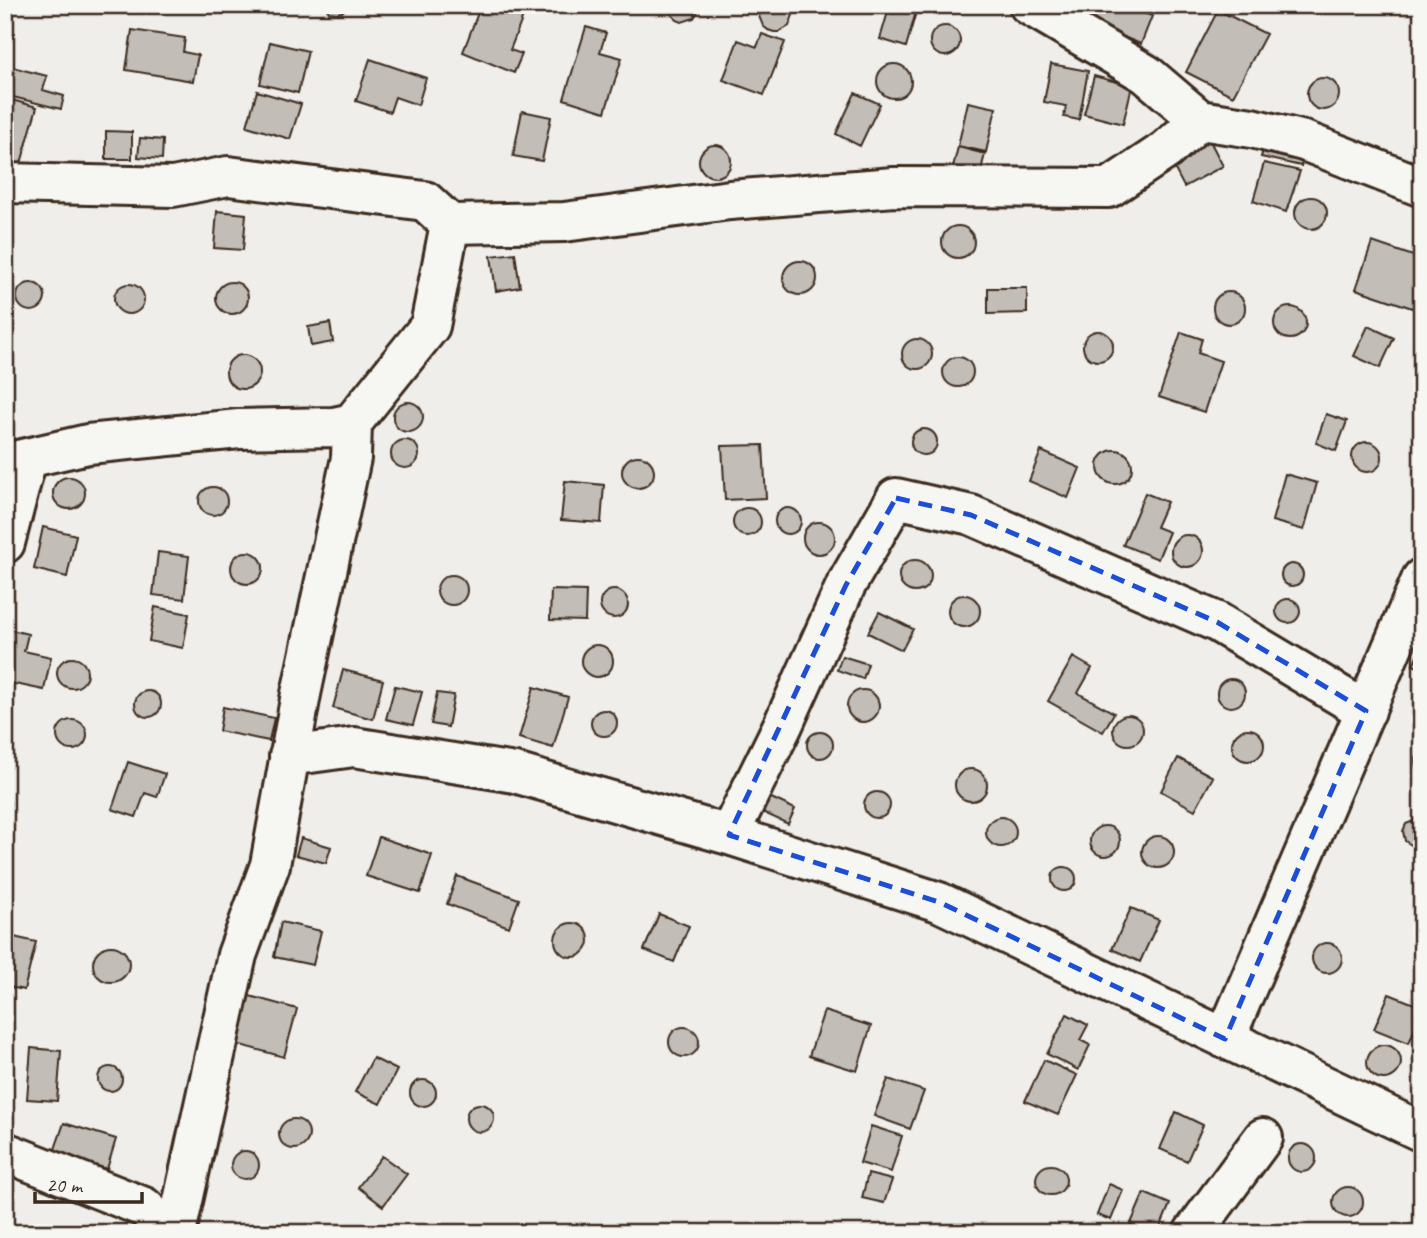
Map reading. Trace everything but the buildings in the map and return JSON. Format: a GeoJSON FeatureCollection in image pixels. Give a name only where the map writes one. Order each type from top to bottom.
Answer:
{"type":"FeatureCollection","features":[{"type":"Feature","properties":{"kind":"street"},"geometry":{"type":"LineString","coordinates":[[1029,5],[1146,74],[1200,120],[1252,128],[1304,141],[1422,187]]}},
{"type":"Feature","properties":{"kind":"street"},"geometry":{"type":"LineString","coordinates":[[5,183],[173,187],[228,176],[425,201],[450,224],[564,222],[730,200],[894,187],[1109,188],[1166,150],[1200,120]]}},
{"type":"Feature","properties":{"kind":"street"},"geometry":{"type":"LineString","coordinates":[[5,1152],[144,1207],[174,1233],[237,955],[270,864],[289,756],[351,458],[352,423],[430,326],[450,224]]}},
{"type":"Feature","properties":{"kind":"street"},"geometry":{"type":"LineString","coordinates":[[5,543],[16,461],[89,444],[239,429],[334,427],[352,423]]}},
{"type":"Feature","properties":{"kind":"street"},"geometry":{"type":"LineString","coordinates":[[729,835],[783,725],[846,585],[896,498],[971,515],[1217,622],[1366,711]]}},
{"type":"Feature","properties":{"kind":"street"},"geometry":{"type":"LineString","coordinates":[[1226,1039],[1422,578]]}},
{"type":"Feature","properties":{"kind":"street"},"geometry":{"type":"LineString","coordinates":[[289,756],[354,747],[515,773],[729,835],[939,902],[1422,1132]]}},
{"type":"Feature","properties":{"kind":"street"},"geometry":{"type":"LineString","coordinates":[[1193,1233],[1263,1138]]}},
{"type":"Feature","properties":{"kind":"highlighted area"},"geometry":{"type":"Polygon","coordinates":[[[896,498],[971,515],[1217,622],[1366,711],[1225,1039],[939,902],[729,835],[846,585],[896,498]]]}}]}
